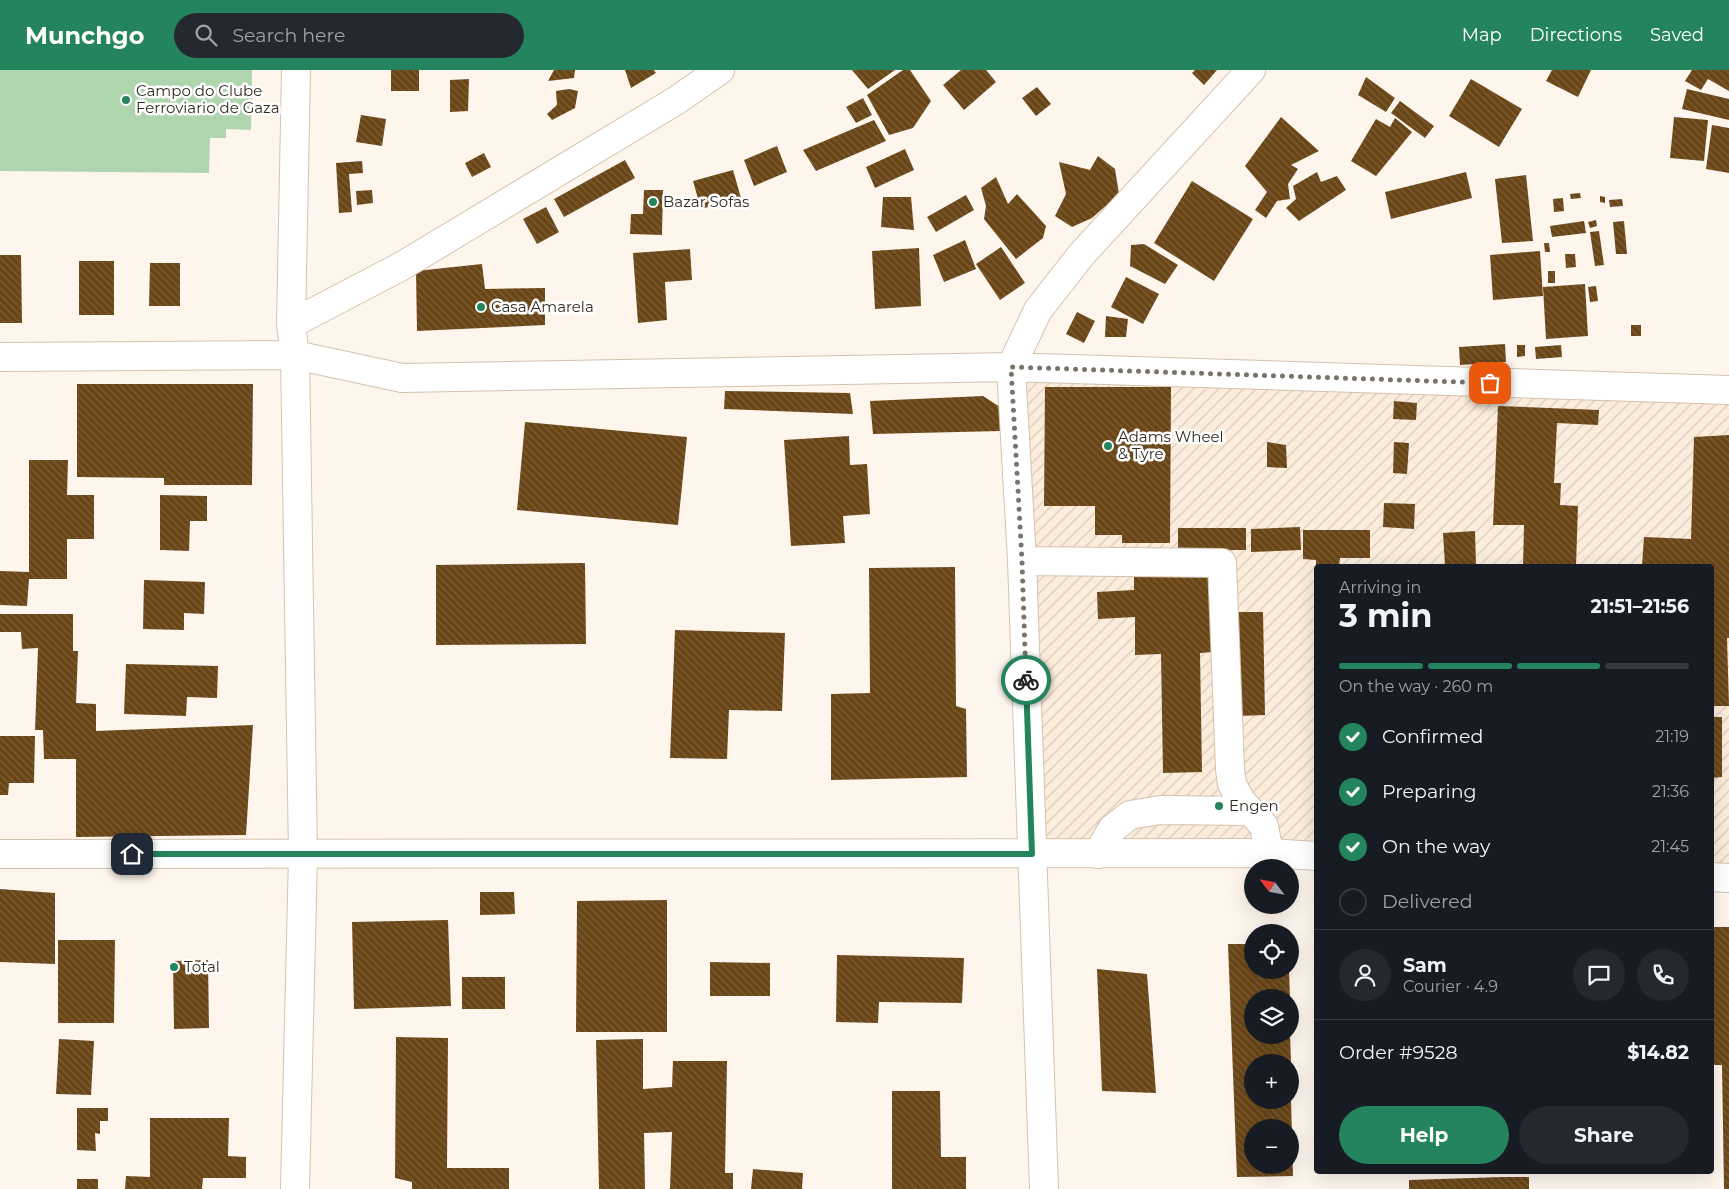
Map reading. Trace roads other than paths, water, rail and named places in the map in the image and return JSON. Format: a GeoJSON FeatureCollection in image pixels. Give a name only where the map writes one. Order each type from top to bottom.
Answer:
{"type":"FeatureCollection","features":[{"type":"Feature","properties":{"kind":"main road"},"geometry":{"type":"LineString","coordinates":[[295,1189],[303,855],[295,355],[292,324],[296,70]]}},
{"type":"Feature","properties":{"kind":"main road"},"geometry":{"type":"LineString","coordinates":[[292,324],[400,267],[677,100],[720,70]]}},
{"type":"Feature","properties":{"kind":"main road"},"geometry":{"type":"LineString","coordinates":[[1044,1189],[1022,561],[1011,367],[1038,310],[1082,254],[1251,70]]}},
{"type":"Feature","properties":{"kind":"main road"},"geometry":{"type":"LineString","coordinates":[[0,357],[295,355],[402,378],[1011,367],[1729,390]]}},
{"type":"Feature","properties":{"kind":"main road"},"geometry":{"type":"LineString","coordinates":[[1022,561],[1222,563],[1232,784],[1241,801],[1264,826],[1269,853]]}},
{"type":"Feature","properties":{"kind":"main road"},"geometry":{"type":"LineString","coordinates":[[1098,854],[1112,829],[1130,815],[1160,810],[1250,811]]}},
{"type":"Feature","properties":{"kind":"main road"},"geometry":{"type":"LineString","coordinates":[[0,854],[1269,853],[1314,856]]}},
{"type":"Feature","properties":{"kind":"main road"},"geometry":{"type":"LineString","coordinates":[[1714,877],[1729,878]]}},
{"type":"Feature","properties":{"kind":"place","name":"Campo do Clube Ferroviario de Gaza"},"geometry":{"type":"Point","coordinates":[126,100]}},
{"type":"Feature","properties":{"kind":"place","name":"Bazar Sofas"},"geometry":{"type":"Point","coordinates":[653,202]}},
{"type":"Feature","properties":{"kind":"place","name":"Casa Amarela"},"geometry":{"type":"Point","coordinates":[481,307]}},
{"type":"Feature","properties":{"kind":"place","name":"Adams Wheel & Tyre"},"geometry":{"type":"Point","coordinates":[1108,446]}},
{"type":"Feature","properties":{"kind":"place","name":"Engen"},"geometry":{"type":"Point","coordinates":[1219,806]}},
{"type":"Feature","properties":{"kind":"place","name":"Total"},"geometry":{"type":"Point","coordinates":[174,967]}}]}
